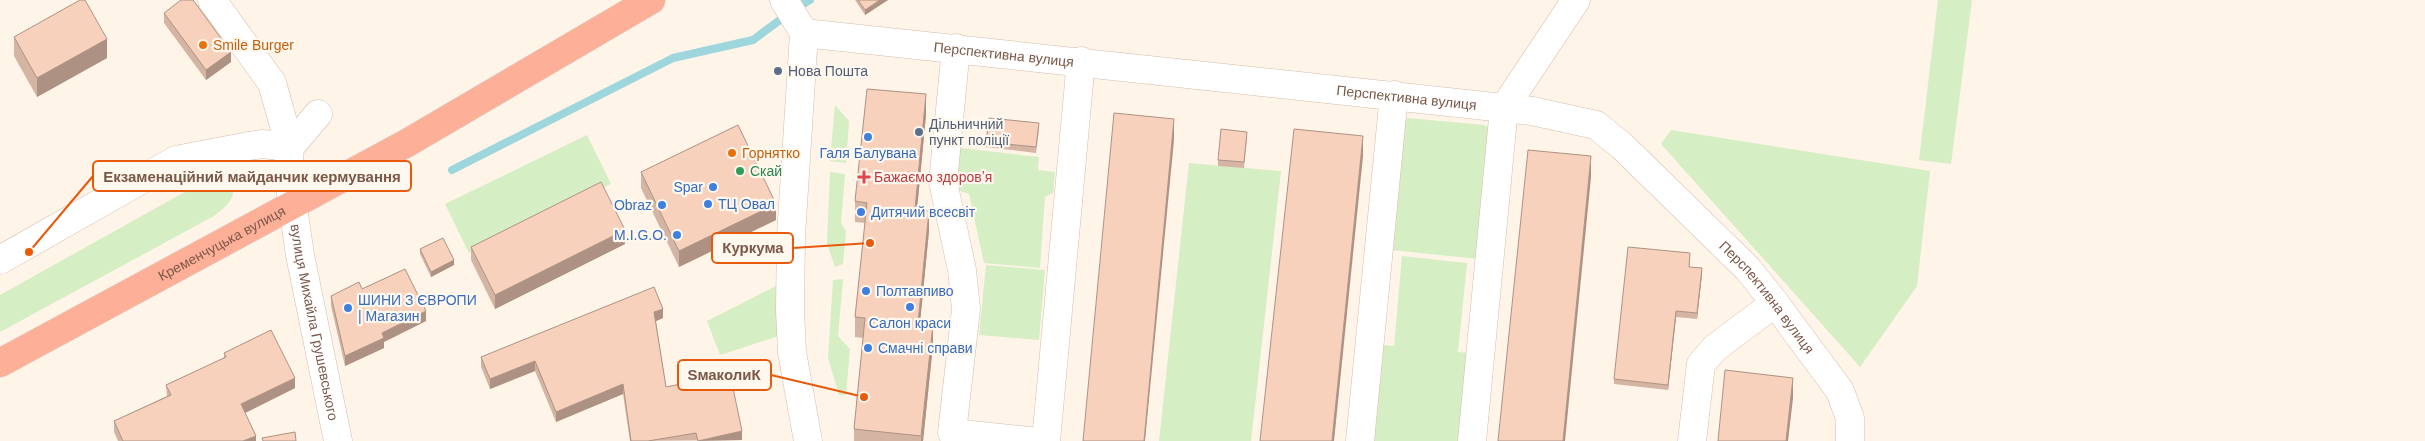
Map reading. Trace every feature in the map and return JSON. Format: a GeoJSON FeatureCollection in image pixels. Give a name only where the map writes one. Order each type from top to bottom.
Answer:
{"type":"FeatureCollection","features":[{"type":"Feature","properties":{"kind":"highway","name":"Кременчуцька вулиця"},"geometry":{"type":"LineString","coordinates":[[0,363],[407,143],[651,0]]}},
{"type":"Feature","properties":{"kind":"street"},"geometry":{"type":"LineString","coordinates":[[212,0],[272,83],[290,147]]}},
{"type":"Feature","properties":{"kind":"street"},"geometry":{"type":"LineString","coordinates":[[784,0],[804,32],[791,236],[790,310],[792,352],[808,441]]}},
{"type":"Feature","properties":{"kind":"street"},"geometry":{"type":"LineString","coordinates":[[1472,441],[1504,108],[1576,0]]}},
{"type":"Feature","properties":{"kind":"street","name":"Перспективна вулиця"},"geometry":{"type":"LineString","coordinates":[[804,32],[1394,95],[1504,108],[1582,120],[1603,130],[1748,269],[1840,391],[1850,418],[1850,441]]}},
{"type":"Feature","properties":{"kind":"street"},"geometry":{"type":"LineString","coordinates":[[956,48],[942,182],[962,270],[966,309],[952,433],[1029,441]]}},
{"type":"Feature","properties":{"kind":"street"},"geometry":{"type":"LineString","coordinates":[[1046,441],[1080,61]]}},
{"type":"Feature","properties":{"kind":"street"},"geometry":{"type":"LineString","coordinates":[[1360,441],[1394,95]]}},
{"type":"Feature","properties":{"kind":"street"},"geometry":{"type":"LineString","coordinates":[[290,147],[318,114]]}},
{"type":"Feature","properties":{"kind":"street"},"geometry":{"type":"LineString","coordinates":[[0,260],[176,160],[262,144],[290,147]]}},
{"type":"Feature","properties":{"kind":"street","name":"вулиця Михайла Грушевського"},"geometry":{"type":"LineString","coordinates":[[290,147],[288,173],[305,285],[338,441]]}},
{"type":"Feature","properties":{"kind":"street"},"geometry":{"type":"LineString","coordinates":[[1692,441],[1701,364],[1715,348],[1775,303]]}},
{"type":"Feature","properties":{"kind":"green space"},"geometry":{"type":"Polygon","coordinates":[[[1938,0],[1972,0],[1951,164],[1919,160],[1938,0]]]}},
{"type":"Feature","properties":{"kind":"green space"},"geometry":{"type":"Polygon","coordinates":[[[835,105],[849,121],[846,163],[830,161],[835,105]]]}},
{"type":"Feature","properties":{"kind":"green space"},"geometry":{"type":"Polygon","coordinates":[[[1408,118],[1484,125],[1488,127],[1478,259],[1391,250],[1404,120],[1408,118]]]}},
{"type":"Feature","properties":{"kind":"green space"},"geometry":{"type":"Polygon","coordinates":[[[1671,130],[1930,171],[1917,286],[1860,367],[1661,144],[1671,130]]]}},
{"type":"Feature","properties":{"kind":"green space"},"geometry":{"type":"Polygon","coordinates":[[[587,135],[611,184],[469,253],[445,204],[587,135]]]}},
{"type":"Feature","properties":{"kind":"green space"},"geometry":{"type":"Polygon","coordinates":[[[960,148],[1039,157],[1038,170],[1055,172],[1053,193],[1045,197],[1040,268],[984,263],[969,194],[955,189],[960,148]]]}},
{"type":"Feature","properties":{"kind":"green space"},"geometry":{"type":"Polygon","coordinates":[[[1189,163],[1281,171],[1251,441],[1159,441],[1189,163]]]}},
{"type":"Feature","properties":{"kind":"green space"},"geometry":{"type":"Polygon","coordinates":[[[830,172],[845,174],[841,223],[846,231],[843,264],[835,267],[827,244],[830,172]]]}},
{"type":"Feature","properties":{"kind":"green space"},"geometry":{"type":"Polygon","coordinates":[[[218,178],[231,182],[233,192],[230,201],[214,216],[0,332],[0,295],[199,184],[218,178]]]}},
{"type":"Feature","properties":{"kind":"green space"},"geometry":{"type":"Polygon","coordinates":[[[1402,256],[1467,263],[1458,352],[1469,353],[1461,441],[1373,441],[1382,345],[1394,346],[1402,256]]]}},
{"type":"Feature","properties":{"kind":"green space"},"geometry":{"type":"Polygon","coordinates":[[[986,265],[1045,270],[1039,340],[979,335],[986,265]]]}},
{"type":"Feature","properties":{"kind":"green space"},"geometry":{"type":"Polygon","coordinates":[[[843,279],[838,336],[850,349],[846,395],[839,395],[828,358],[833,280],[843,279]]]}},
{"type":"Feature","properties":{"kind":"green space"},"geometry":{"type":"Polygon","coordinates":[[[778,285],[782,335],[720,355],[707,321],[778,285]]]}},
{"type":"Feature","properties":{"kind":"building"},"geometry":{"type":"Polygon","coordinates":[[[80,0],[85,0],[107,39],[37,78],[14,37],[80,0]]]}},
{"type":"Feature","properties":{"kind":"building"},"geometry":{"type":"Polygon","coordinates":[[[181,0],[193,0],[231,52],[206,70],[164,13],[181,0]]]}},
{"type":"Feature","properties":{"kind":"building"},"geometry":{"type":"Polygon","coordinates":[[[858,0],[880,0],[865,10],[858,0]]]}},
{"type":"Feature","properties":{"kind":"building"},"geometry":{"type":"Polygon","coordinates":[[[867,89],[926,94],[915,209],[929,211],[918,323],[933,324],[921,436],[854,429],[865,318],[855,317],[867,203],[855,201],[867,89]]]}},
{"type":"Feature","properties":{"kind":"building"},"geometry":{"type":"Polygon","coordinates":[[[1114,113],[1174,119],[1144,441],[1083,441],[1114,113]]]}},
{"type":"Feature","properties":{"kind":"building"},"geometry":{"type":"Polygon","coordinates":[[[989,118],[1039,123],[1036,147],[986,142],[989,118]]]}},
{"type":"Feature","properties":{"kind":"building","name":"ТЦ Овал"},"geometry":{"type":"Polygon","coordinates":[[[738,125],[776,204],[679,251],[641,172],[738,125]]]}},
{"type":"Feature","properties":{"kind":"building"},"geometry":{"type":"Polygon","coordinates":[[[1221,129],[1247,132],[1244,162],[1218,160],[1221,129]]]}},
{"type":"Feature","properties":{"kind":"building"},"geometry":{"type":"Polygon","coordinates":[[[1294,129],[1363,136],[1332,441],[1260,441],[1294,129]]]}},
{"type":"Feature","properties":{"kind":"building"},"geometry":{"type":"Polygon","coordinates":[[[1528,150],[1591,156],[1563,441],[1498,441],[1528,150]]]}},
{"type":"Feature","properties":{"kind":"building"},"geometry":{"type":"Polygon","coordinates":[[[601,182],[625,230],[495,295],[471,247],[601,182]]]}},
{"type":"Feature","properties":{"kind":"building"},"geometry":{"type":"Polygon","coordinates":[[[443,238],[454,260],[431,272],[420,249],[443,238]]]}},
{"type":"Feature","properties":{"kind":"building"},"geometry":{"type":"Polygon","coordinates":[[[1628,247],[1690,253],[1689,267],[1702,268],[1697,313],[1676,311],[1668,385],[1614,379],[1628,247]]]}},
{"type":"Feature","properties":{"kind":"building"},"geometry":{"type":"Polygon","coordinates":[[[405,269],[426,311],[382,333],[384,338],[345,356],[331,296],[359,282],[362,289],[405,269]]]}},
{"type":"Feature","properties":{"kind":"building"},"geometry":{"type":"Polygon","coordinates":[[[654,287],[663,309],[654,312],[666,387],[730,374],[742,431],[698,441],[696,433],[648,441],[631,441],[623,384],[556,412],[535,361],[490,379],[481,357],[654,287]]]}},
{"type":"Feature","properties":{"kind":"building"},"geometry":{"type":"Polygon","coordinates":[[[271,330],[295,378],[241,404],[256,436],[243,441],[123,441],[114,421],[171,395],[166,385],[226,357],[224,353],[271,330]]]}},
{"type":"Feature","properties":{"kind":"building"},"geometry":{"type":"Polygon","coordinates":[[[1725,370],[1793,378],[1786,441],[1718,441],[1725,370]]]}},
{"type":"Feature","properties":{"kind":"building"},"geometry":{"type":"Polygon","coordinates":[[[295,432],[296,441],[263,441],[262,438],[295,432]]]}},
{"type":"Feature","properties":{"kind":"waterway"},"geometry":{"type":"LineString","coordinates":[[803,4],[810,0]]}},
{"type":"Feature","properties":{"kind":"waterway"},"geometry":{"type":"LineString","coordinates":[[452,170],[673,58],[753,40],[784,17]]}},
{"type":"Feature","properties":{"kind":"place","name":"Smile Burger"},"geometry":{"type":"Point","coordinates":[203,45]}},
{"type":"Feature","properties":{"kind":"place","name":"Нова Пошта"},"geometry":{"type":"Point","coordinates":[778,71]}},
{"type":"Feature","properties":{"kind":"place","name":"Дільничний пункт поліції"},"geometry":{"type":"Point","coordinates":[919,132]}},
{"type":"Feature","properties":{"kind":"place","name":"Галя Балувана"},"geometry":{"type":"Point","coordinates":[868,137]}},
{"type":"Feature","properties":{"kind":"place","name":"Горнятко"},"geometry":{"type":"Point","coordinates":[732,153]}},
{"type":"Feature","properties":{"kind":"place","name":"Скай"},"geometry":{"type":"Point","coordinates":[740,171]}},
{"type":"Feature","properties":{"kind":"place","name":"Бажаємо здоровʼя"},"geometry":{"type":"Point","coordinates":[864,177]}},
{"type":"Feature","properties":{"kind":"place","name":"Spar"},"geometry":{"type":"Point","coordinates":[713,187]}},
{"type":"Feature","properties":{"kind":"place","name":"ТЦ Овал"},"geometry":{"type":"Point","coordinates":[708,204]}},
{"type":"Feature","properties":{"kind":"place","name":"Obraz"},"geometry":{"type":"Point","coordinates":[662,205]}},
{"type":"Feature","properties":{"kind":"place","name":"Дитячий всесвіт"},"geometry":{"type":"Point","coordinates":[861,212]}},
{"type":"Feature","properties":{"kind":"place","name":"M.I.G.O."},"geometry":{"type":"Point","coordinates":[677,235]}},
{"type":"Feature","properties":{"kind":"place","name":"Куркума"},"geometry":{"type":"Point","coordinates":[870,243]}},
{"type":"Feature","properties":{"kind":"place","name":"Екзаменаційний майданчик кермування"},"geometry":{"type":"Point","coordinates":[29,252]}},
{"type":"Feature","properties":{"kind":"place","name":"Полтавпиво"},"geometry":{"type":"Point","coordinates":[866,291]}},
{"type":"Feature","properties":{"kind":"place","name":"Салон краси"},"geometry":{"type":"Point","coordinates":[910,307]}},
{"type":"Feature","properties":{"kind":"place","name":"ШИНИ З ЄВРОПИ | Магазин"},"geometry":{"type":"Point","coordinates":[348,308]}},
{"type":"Feature","properties":{"kind":"place","name":"Смачні справи"},"geometry":{"type":"Point","coordinates":[868,348]}},
{"type":"Feature","properties":{"kind":"place","name":"SмаколиК"},"geometry":{"type":"Point","coordinates":[864,397]}}]}
